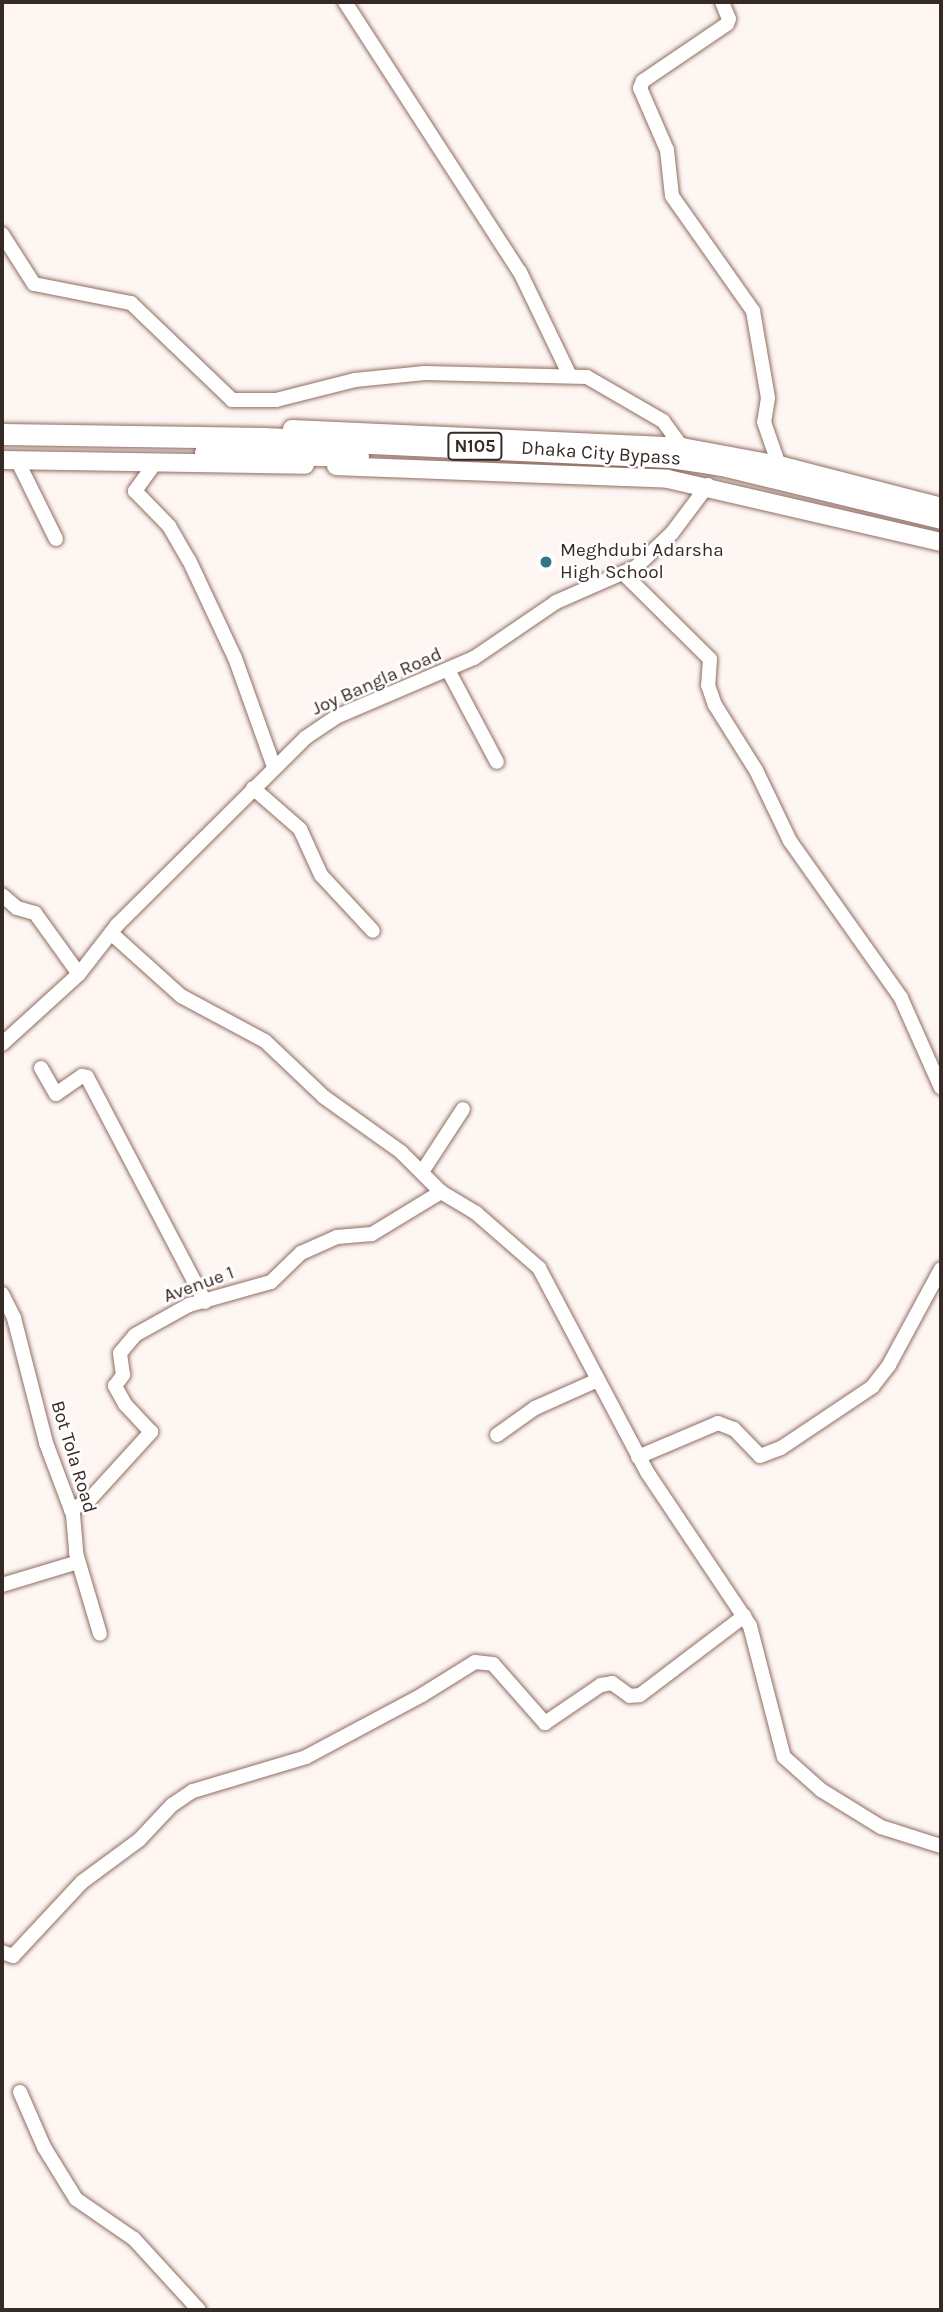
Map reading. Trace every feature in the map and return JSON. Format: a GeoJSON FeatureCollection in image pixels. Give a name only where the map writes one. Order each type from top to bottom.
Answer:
{"type":"FeatureCollection","features":[{"type":"Feature","properties":{"kind":"highway","name":"Dhaka City Bypass"},"geometry":{"type":"LineString","coordinates":[[2,434],[264,438],[670,457],[722,465],[941,518]]}},
{"type":"Feature","properties":{"kind":"highway","name":"Dhaka City Bypass"},"geometry":{"type":"LineString","coordinates":[[7,456],[666,469],[792,493],[941,531]]}},
{"type":"Feature","properties":{"kind":"main road"},"geometry":{"type":"LineString","coordinates":[[2,426],[280,429],[682,447],[779,465],[941,508]]}},
{"type":"Feature","properties":{"kind":"main road"},"geometry":{"type":"LineString","coordinates":[[7,456],[530,471],[708,485],[941,542]]}},
{"type":"Feature","properties":{"kind":"street"},"geometry":{"type":"LineString","coordinates":[[345,2],[520,272],[570,376]]}},
{"type":"Feature","properties":{"kind":"street"},"geometry":{"type":"LineString","coordinates":[[722,2],[730,19],[727,24],[653,74],[640,88],[667,150],[672,196],[753,311],[767,388],[764,422],[779,465]]}},
{"type":"Feature","properties":{"kind":"street"},"geometry":{"type":"LineString","coordinates":[[2,234],[34,284],[131,303],[232,400],[276,400],[355,380],[425,373],[570,376],[607,384],[669,426],[682,447]]}},
{"type":"Feature","properties":{"kind":"street"},"geometry":{"type":"LineString","coordinates":[[7,456],[57,539]]}},
{"type":"Feature","properties":{"kind":"street"},"geometry":{"type":"LineString","coordinates":[[156,462],[135,491],[169,526],[189,560],[235,657],[274,767]]}},
{"type":"Feature","properties":{"kind":"street","name":"Joy Bangla Road"},"geometry":{"type":"LineString","coordinates":[[2,1044],[79,974],[111,933],[274,767],[328,722],[496,646],[556,602],[622,573],[653,554],[708,485]]}},
{"type":"Feature","properties":{"kind":"street"},"geometry":{"type":"LineString","coordinates":[[622,573],[710,659],[708,685],[715,705],[756,770],[783,831],[901,998],[941,1088]]}},
{"type":"Feature","properties":{"kind":"street"},"geometry":{"type":"LineString","coordinates":[[448,670],[497,762]]}},
{"type":"Feature","properties":{"kind":"street"},"geometry":{"type":"LineString","coordinates":[[253,788],[300,829],[321,876],[373,931]]}},
{"type":"Feature","properties":{"kind":"street"},"geometry":{"type":"LineString","coordinates":[[2,895],[17,908],[35,913],[79,974]]}},
{"type":"Feature","properties":{"kind":"street"},"geometry":{"type":"LineString","coordinates":[[111,933],[181,996],[265,1041],[324,1097],[422,1172],[441,1192],[476,1213],[539,1268],[638,1457],[744,1616],[784,1757],[821,1790],[881,1828],[941,1846]]}},
{"type":"Feature","properties":{"kind":"street"},"geometry":{"type":"LineString","coordinates":[[41,1068],[56,1094],[82,1076],[87,1077],[205,1302]]}},
{"type":"Feature","properties":{"kind":"street"},"geometry":{"type":"LineString","coordinates":[[422,1172],[463,1109]]}},
{"type":"Feature","properties":{"kind":"street","name":"Avenue 1"},"geometry":{"type":"LineString","coordinates":[[71,1510],[90,1499],[150,1432],[116,1390],[123,1375],[122,1348],[156,1322],[205,1302],[271,1282],[301,1254],[337,1237],[372,1234],[441,1192]]}},
{"type":"Feature","properties":{"kind":"street"},"geometry":{"type":"LineString","coordinates":[[638,1457],[718,1423],[734,1429],[760,1456],[781,1448],[872,1387],[941,1269]]}},
{"type":"Feature","properties":{"kind":"street","name":"Bot Tola Road"},"geometry":{"type":"LineString","coordinates":[[2,1294],[14,1318],[46,1443],[71,1510],[78,1562],[100,1634]]}},
{"type":"Feature","properties":{"kind":"street"},"geometry":{"type":"LineString","coordinates":[[497,1435],[540,1405],[598,1380]]}},
{"type":"Feature","properties":{"kind":"street"},"geometry":{"type":"LineString","coordinates":[[2,1585],[78,1562]]}},
{"type":"Feature","properties":{"kind":"street"},"geometry":{"type":"LineString","coordinates":[[2,1952],[13,1956],[82,1882],[139,1840],[172,1805],[193,1791],[306,1756],[422,1695],[475,1662],[494,1664],[545,1723],[601,1685],[612,1683],[630,1696],[640,1695],[744,1616]]}},
{"type":"Feature","properties":{"kind":"street"},"geometry":{"type":"LineString","coordinates":[[20,2092],[44,2147],[76,2199],[134,2239],[200,2310]]}},
{"type":"Feature","properties":{"kind":"place","name":"Meghdubi Adarsha High School"},"geometry":{"type":"Point","coordinates":[546,562]}}]}
